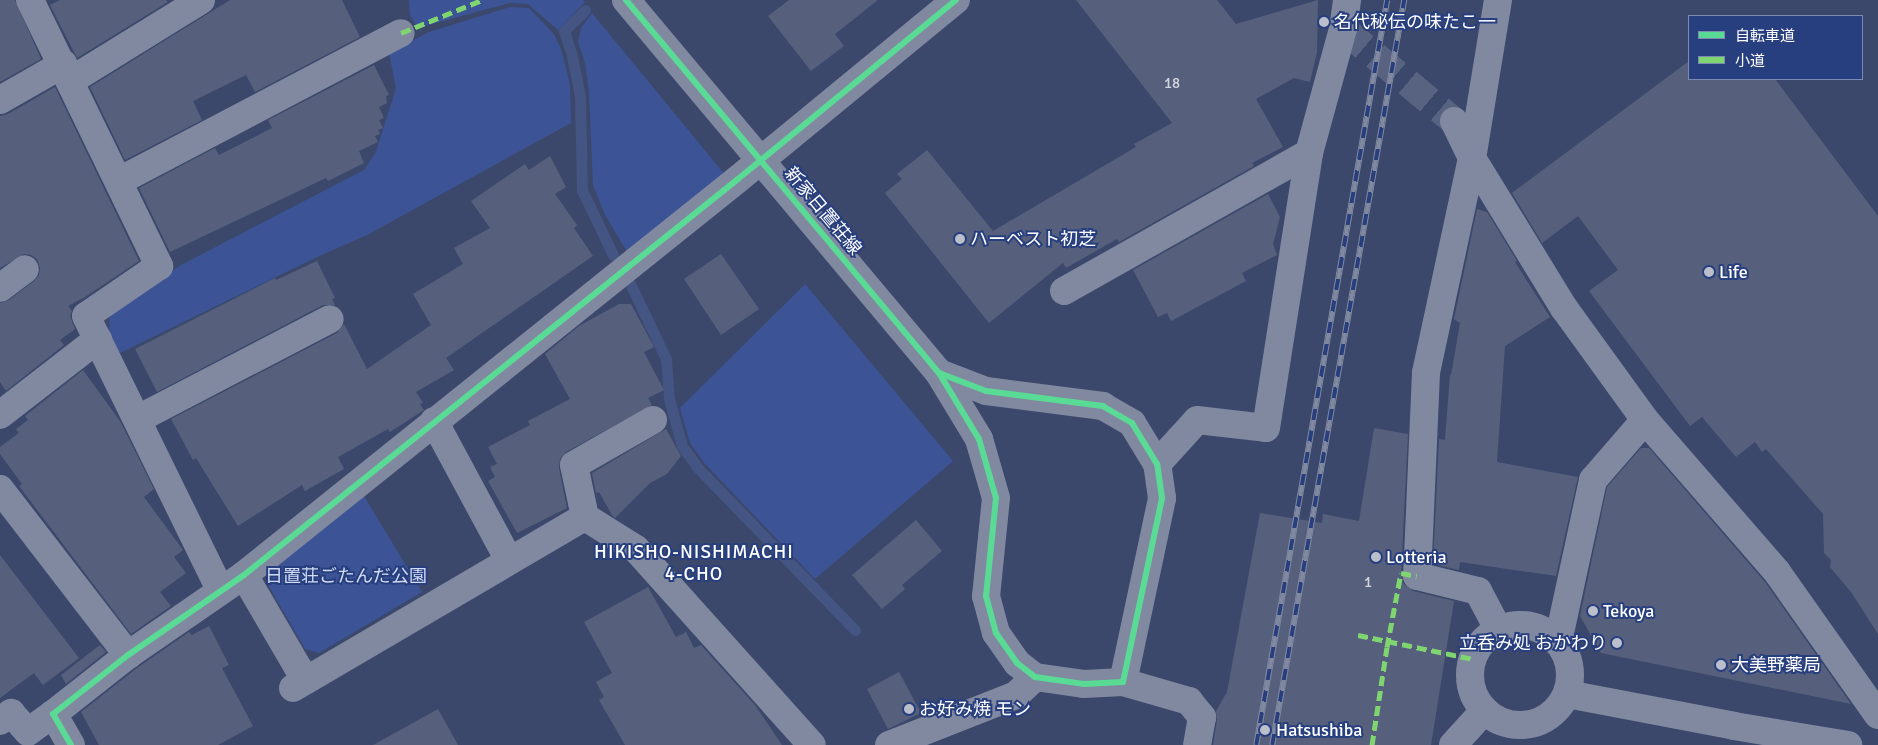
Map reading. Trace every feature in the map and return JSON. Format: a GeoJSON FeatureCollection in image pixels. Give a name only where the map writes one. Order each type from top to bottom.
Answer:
{"type":"FeatureCollection","features":[{"type":"Feature","properties":{"kind":"street"},"geometry":{"type":"LineString","coordinates":[[30,0],[159,266],[86,316],[221,591]]}},
{"type":"Feature","properties":{"kind":"street"},"geometry":{"type":"LineString","coordinates":[[0,100],[66,72],[201,0]]}},
{"type":"Feature","properties":{"kind":"street","name":"新家日置荘線"},"geometry":{"type":"LineString","coordinates":[[626,0],[939,373],[979,439],[996,498],[986,596],[996,633],[1018,663],[1035,677]]}},
{"type":"Feature","properties":{"kind":"street"},"geometry":{"type":"LineString","coordinates":[[0,721],[11,714],[28,732],[128,655],[244,575],[956,0]]}},
{"type":"Feature","properties":{"kind":"street"},"geometry":{"type":"LineString","coordinates":[[1157,464],[1196,420],[1266,428],[1309,153],[1343,29],[1347,0]]}},
{"type":"Feature","properties":{"kind":"street"},"geometry":{"type":"LineString","coordinates":[[1498,0],[1472,158],[1426,373],[1417,576],[1478,591],[1498,629]]}},
{"type":"Feature","properties":{"kind":"street"},"geometry":{"type":"LineString","coordinates":[[118,181],[401,33]]}},
{"type":"Feature","properties":{"kind":"street"},"geometry":{"type":"LineString","coordinates":[[1454,121],[1472,158],[1564,308],[1645,420],[1777,572],[1878,715]]}},
{"type":"Feature","properties":{"kind":"street"},"geometry":{"type":"LineString","coordinates":[[1064,291],[1309,153]]}},
{"type":"Feature","properties":{"kind":"street"},"geometry":{"type":"LineString","coordinates":[[0,288],[25,269]]}},
{"type":"Feature","properties":{"kind":"street"},"geometry":{"type":"LineString","coordinates":[[138,419],[330,318]]}},
{"type":"Feature","properties":{"kind":"street"},"geometry":{"type":"LineString","coordinates":[[0,415],[98,339]]}},
{"type":"Feature","properties":{"kind":"street"},"geometry":{"type":"LineString","coordinates":[[939,373],[986,391],[1102,406],[1132,423],[1157,464],[1162,498],[1123,682]]}},
{"type":"Feature","properties":{"kind":"street"},"geometry":{"type":"LineString","coordinates":[[653,420],[574,465],[585,517],[636,550],[812,745]]}},
{"type":"Feature","properties":{"kind":"street"},"geometry":{"type":"LineString","coordinates":[[1558,642],[1593,480],[1645,420]]}},
{"type":"Feature","properties":{"kind":"street"},"geometry":{"type":"LineString","coordinates":[[434,421],[509,560]]}},
{"type":"Feature","properties":{"kind":"street"},"geometry":{"type":"LineString","coordinates":[[0,489],[128,655]]}},
{"type":"Feature","properties":{"kind":"street"},"geometry":{"type":"LineString","coordinates":[[244,575],[299,684],[585,517]]}},
{"type":"Feature","properties":{"kind":"street"},"geometry":{"type":"LineString","coordinates":[[1514,625],[1530,626],[1546,632],[1558,642],[1566,654],[1571,680],[1568,694],[1558,708],[1546,719],[1531,724],[1514,725],[1498,720],[1485,710],[1476,698],[1471,683],[1470,667],[1476,651],[1485,638],[1498,629],[1514,625]]}},
{"type":"Feature","properties":{"kind":"street"},"geometry":{"type":"LineString","coordinates":[[889,745],[1016,695],[1035,677],[1084,684],[1123,682],[1189,702],[1202,717],[1197,745]]}},
{"type":"Feature","properties":{"kind":"street"},"geometry":{"type":"LineString","coordinates":[[1568,694],[1734,726],[1848,745]]}},
{"type":"Feature","properties":{"kind":"street"},"geometry":{"type":"LineString","coordinates":[[1453,745],[1485,710]]}},
{"type":"Feature","properties":{"kind":"street"},"geometry":{"type":"LineString","coordinates":[[52,714],[71,745]]}},
{"type":"Feature","properties":{"kind":"green space"},"geometry":{"type":"Polygon","coordinates":[[[409,0],[583,0],[585,2],[558,30],[528,4],[510,3],[417,28],[410,15],[409,0]]]}},
{"type":"Feature","properties":{"kind":"green space"},"geometry":{"type":"Polygon","coordinates":[[[510,7],[529,8],[554,34],[561,49],[570,84],[571,123],[367,235],[317,257],[120,353],[109,333],[110,313],[181,265],[364,170],[376,152],[396,88],[389,53],[429,32],[510,7]]]}},
{"type":"Feature","properties":{"kind":"green space"},"geometry":{"type":"Polygon","coordinates":[[[592,13],[726,176],[629,255],[605,215],[593,185],[589,93],[585,63],[578,42],[581,28],[592,13]]]}},
{"type":"Feature","properties":{"kind":"green space"},"geometry":{"type":"Polygon","coordinates":[[[805,284],[953,461],[815,579],[705,464],[690,443],[680,408],[805,284]]]}},
{"type":"Feature","properties":{"kind":"green space","name":"日置荘ごたんだ公園"},"geometry":{"type":"Polygon","coordinates":[[[364,496],[422,592],[319,653],[305,649],[267,583],[272,567],[364,496]]]}},
{"type":"Feature","properties":{"kind":"building"},"geometry":{"type":"Polygon","coordinates":[[[0,0],[15,0],[41,59],[0,82],[0,0]]]}},
{"type":"Feature","properties":{"kind":"building"},"geometry":{"type":"Polygon","coordinates":[[[60,0],[166,0],[168,2],[77,58],[50,5],[60,0]]]}},
{"type":"Feature","properties":{"kind":"building"},"geometry":{"type":"Polygon","coordinates":[[[230,0],[342,0],[360,37],[255,92],[246,75],[193,101],[202,120],[125,160],[90,87],[230,0]]]}},
{"type":"Feature","properties":{"kind":"building"},"geometry":{"type":"Polygon","coordinates":[[[789,0],[878,0],[835,34],[844,46],[811,71],[768,16],[789,0]]]}},
{"type":"Feature","properties":{"kind":"building"},"geometry":{"type":"Polygon","coordinates":[[[1076,0],[1217,0],[1236,24],[1318,0],[1317,52],[1310,82],[1294,78],[1256,99],[1283,147],[1252,163],[1254,166],[1119,242],[1117,239],[1066,268],[1063,263],[989,323],[885,193],[902,179],[897,174],[927,150],[993,231],[1136,147],[1134,144],[1172,123],[1076,0]]]}},
{"type":"Feature","properties":{"kind":"building"},"geometry":{"type":"Polygon","coordinates":[[[1688,62],[1688,80],[1776,80],[1878,216],[1878,634],[1851,592],[1830,567],[1831,560],[1824,553],[1823,514],[1766,449],[1762,452],[1755,442],[1736,457],[1702,417],[1690,426],[1589,291],[1618,270],[1578,216],[1542,243],[1512,193],[1688,62]]]}},
{"type":"Feature","properties":{"kind":"building"},"geometry":{"type":"Polygon","coordinates":[[[374,65],[389,95],[386,96],[387,103],[379,107],[384,118],[379,120],[383,128],[378,130],[380,134],[375,136],[378,142],[359,151],[364,163],[328,181],[326,178],[170,252],[139,188],[215,148],[219,155],[272,128],[268,120],[374,65]]]}},
{"type":"Feature","properties":{"kind":"building"},"geometry":{"type":"Polygon","coordinates":[[[55,87],[139,261],[68,306],[72,311],[70,316],[75,329],[60,340],[64,345],[6,391],[0,382],[0,303],[9,300],[34,281],[39,275],[40,268],[37,259],[31,255],[24,254],[0,268],[0,116],[8,114],[55,87]]]}},
{"type":"Feature","properties":{"kind":"building"},"geometry":{"type":"Polygon","coordinates":[[[550,156],[566,187],[555,194],[577,225],[574,228],[593,256],[446,358],[454,370],[416,392],[423,403],[420,404],[424,410],[390,432],[388,429],[338,457],[344,469],[305,491],[302,485],[238,526],[196,458],[193,460],[171,419],[337,333],[344,324],[367,369],[431,325],[413,294],[463,264],[454,248],[490,228],[471,201],[525,164],[529,170],[550,156]]]}},
{"type":"Feature","properties":{"kind":"building"},"geometry":{"type":"Polygon","coordinates":[[[1268,194],[1280,217],[1273,244],[1277,255],[1242,273],[1246,281],[1171,321],[1167,313],[1158,317],[1133,270],[1268,194]]]}},
{"type":"Feature","properties":{"kind":"building"},"geometry":{"type":"Polygon","coordinates":[[[1477,209],[1487,212],[1517,261],[1515,262],[1550,317],[1505,346],[1497,462],[1578,477],[1556,576],[1460,562],[1459,570],[1433,564],[1439,439],[1445,440],[1450,375],[1460,323],[1454,319],[1477,209]]]}},
{"type":"Feature","properties":{"kind":"building"},"geometry":{"type":"Polygon","coordinates":[[[721,254],[759,309],[721,335],[684,279],[721,254]]]}},
{"type":"Feature","properties":{"kind":"building"},"geometry":{"type":"Polygon","coordinates":[[[317,261],[335,298],[332,299],[335,305],[323,305],[157,392],[135,349],[275,278],[276,280],[317,261]]]}},
{"type":"Feature","properties":{"kind":"building"},"geometry":{"type":"Polygon","coordinates":[[[619,304],[631,304],[654,347],[644,352],[664,390],[648,398],[652,405],[566,452],[560,459],[559,468],[567,508],[517,533],[488,481],[495,477],[490,467],[497,464],[488,447],[530,425],[528,421],[570,399],[545,354],[579,326],[619,304]]]}},
{"type":"Feature","properties":{"kind":"building"},"geometry":{"type":"Polygon","coordinates":[[[83,370],[120,421],[154,489],[144,497],[183,550],[174,557],[186,573],[160,592],[171,606],[131,634],[19,486],[22,484],[0,454],[0,447],[19,433],[16,429],[28,420],[25,416],[83,370]]]}},
{"type":"Feature","properties":{"kind":"building"},"geometry":{"type":"Polygon","coordinates":[[[1374,428],[1408,434],[1401,575],[1403,583],[1413,591],[1454,601],[1431,745],[1213,745],[1217,720],[1216,711],[1227,692],[1260,513],[1322,523],[1323,514],[1359,521],[1374,428]]]}},
{"type":"Feature","properties":{"kind":"building"},"geometry":{"type":"Polygon","coordinates":[[[666,429],[681,456],[667,474],[650,483],[615,518],[599,492],[596,493],[592,473],[666,429]]]}},
{"type":"Feature","properties":{"kind":"building"},"geometry":{"type":"Polygon","coordinates":[[[1641,448],[1649,448],[1765,582],[1851,704],[1601,653],[1580,616],[1607,487],[1641,448]]]}},
{"type":"Feature","properties":{"kind":"building"},"geometry":{"type":"Polygon","coordinates":[[[916,520],[942,551],[902,585],[905,589],[882,609],[852,575],[916,520]]]}},
{"type":"Feature","properties":{"kind":"building"},"geometry":{"type":"Polygon","coordinates":[[[0,555],[79,658],[43,685],[34,673],[0,698],[0,555]]]}},
{"type":"Feature","properties":{"kind":"building"},"geometry":{"type":"Polygon","coordinates":[[[648,587],[676,637],[686,632],[694,648],[701,645],[755,705],[782,745],[625,745],[599,700],[604,697],[596,682],[612,673],[584,622],[648,587]]]}},
{"type":"Feature","properties":{"kind":"building"},"geometry":{"type":"Polygon","coordinates":[[[209,626],[229,665],[222,668],[253,726],[218,745],[99,745],[81,712],[137,668],[189,632],[192,635],[209,626]]]}},
{"type":"Feature","properties":{"kind":"building"},"geometry":{"type":"Polygon","coordinates":[[[100,645],[106,652],[66,684],[61,675],[100,645]]]}},
{"type":"Feature","properties":{"kind":"building"},"geometry":{"type":"Polygon","coordinates":[[[899,672],[921,713],[888,729],[867,689],[899,672]]]}},
{"type":"Feature","properties":{"kind":"building"},"geometry":{"type":"Polygon","coordinates":[[[438,709],[458,745],[373,745],[438,709]]]}},
{"type":"Feature","properties":{"kind":"waterway"},"geometry":{"type":"LineString","coordinates":[[585,10],[564,31],[572,56],[580,96],[582,190],[613,255]]}},
{"type":"Feature","properties":{"kind":"waterway"},"geometry":{"type":"LineString","coordinates":[[628,279],[666,359],[669,399],[682,446],[697,467],[855,630]]}},
{"type":"Feature","properties":{"kind":"tunnel"},"geometry":{"type":"LineString","coordinates":[[1343,29],[1454,121]]}},
{"type":"Feature","properties":{"kind":"railway"},"geometry":{"type":"LineString","coordinates":[[1256,745],[1387,0]]}},
{"type":"Feature","properties":{"kind":"railway"},"geometry":{"type":"LineString","coordinates":[[1272,745],[1404,0]]}},
{"type":"Feature","properties":{"kind":"marked path"},"geometry":{"type":"LineString","coordinates":[[401,33],[482,0]]}},
{"type":"Feature","properties":{"kind":"marked path"},"geometry":{"type":"LineString","coordinates":[[1372,745],[1387,647],[1401,573],[1417,576]]}},
{"type":"Feature","properties":{"kind":"marked path"},"geometry":{"type":"LineString","coordinates":[[1358,635],[1473,659]]}},
{"type":"Feature","properties":{"kind":"cycle path"},"geometry":{"type":"LineString","coordinates":[[626,0],[939,373],[979,439],[996,498],[986,596],[996,633],[1017,663],[1035,677],[1084,684],[1123,682],[1162,498],[1157,464],[1132,423],[1103,406],[986,391],[939,373]]}},
{"type":"Feature","properties":{"kind":"cycle path"},"geometry":{"type":"LineString","coordinates":[[71,745],[53,714],[128,655],[244,575],[738,179],[956,0]]}},
{"type":"Feature","properties":{"kind":"place","name":"名代秘伝の味たこ一"},"geometry":{"type":"Point","coordinates":[1324,22]}},
{"type":"Feature","properties":{"kind":"place","name":"ハーベスト初芝"},"geometry":{"type":"Point","coordinates":[960,239]}},
{"type":"Feature","properties":{"kind":"place","name":"Life"},"geometry":{"type":"Point","coordinates":[1709,272]}},
{"type":"Feature","properties":{"kind":"place","name":"Lotteria"},"geometry":{"type":"Point","coordinates":[1376,557]}},
{"type":"Feature","properties":{"kind":"place","name":"Tekoya"},"geometry":{"type":"Point","coordinates":[1593,611]}},
{"type":"Feature","properties":{"kind":"place","name":"立呑み処 おかわり"},"geometry":{"type":"Point","coordinates":[1617,643]}},
{"type":"Feature","properties":{"kind":"place","name":"大美野薬局"},"geometry":{"type":"Point","coordinates":[1721,665]}},
{"type":"Feature","properties":{"kind":"place","name":"お好み焼 モン"},"geometry":{"type":"Point","coordinates":[909,709]}},
{"type":"Feature","properties":{"kind":"place","name":"Hatsushiba"},"geometry":{"type":"Point","coordinates":[1265,730]}},
{"type":"Feature","properties":{"kind":"district","name":"HIKISHO-NISHIMACHI 4-CHO"},"geometry":{"type":"Point","coordinates":[694,564]}}]}
